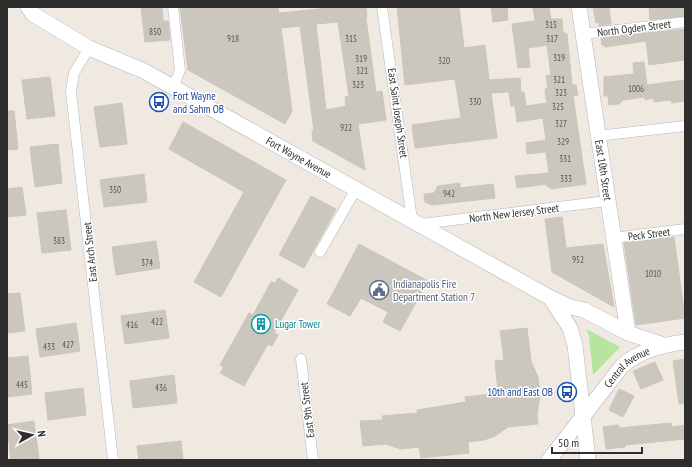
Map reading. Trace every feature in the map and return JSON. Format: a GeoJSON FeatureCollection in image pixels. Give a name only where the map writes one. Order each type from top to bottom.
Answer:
{"type":"FeatureCollection","features":[{"type":"Feature","properties":{"kind":"street","name":"Fort Wayne Avenue"},"geometry":{"type":"LineString","coordinates":[[28,7],[33,14],[89,48],[144,72],[417,222],[549,297],[570,307],[584,310],[628,333],[664,345]]}},
{"type":"Feature","properties":{"kind":"street"},"geometry":{"type":"LineString","coordinates":[[173,7],[180,70],[173,88]]}},
{"type":"Feature","properties":{"kind":"street","name":"East Saint Joseph Street"},"geometry":{"type":"LineString","coordinates":[[382,7],[417,222]]}},
{"type":"Feature","properties":{"kind":"street","name":"East 10th Street"},"geometry":{"type":"LineString","coordinates":[[579,7],[597,136],[628,333]]}},
{"type":"Feature","properties":{"kind":"street","name":"North Ogden Street"},"geometry":{"type":"LineString","coordinates":[[583,34],[685,22]]}},
{"type":"Feature","properties":{"kind":"street","name":"East Arch Street"},"geometry":{"type":"LineString","coordinates":[[89,48],[74,73],[71,92],[113,460]]}},
{"type":"Feature","properties":{"kind":"street"},"geometry":{"type":"LineString","coordinates":[[597,136],[685,126]]}},
{"type":"Feature","properties":{"kind":"street"},"geometry":{"type":"LineString","coordinates":[[320,252],[356,189]]}},
{"type":"Feature","properties":{"kind":"street","name":"North New Jersey Street"},"geometry":{"type":"LineString","coordinates":[[417,222],[607,201]]}},
{"type":"Feature","properties":{"kind":"street","name":"Peck Street"},"geometry":{"type":"LineString","coordinates":[[613,238],[685,230]]}},
{"type":"Feature","properties":{"kind":"street"},"geometry":{"type":"LineString","coordinates":[[549,297],[560,311],[571,334],[574,345],[588,460]]}},
{"type":"Feature","properties":{"kind":"street","name":"Fort Wayne Avenue"},"geometry":{"type":"LineString","coordinates":[[570,307],[578,316],[626,343],[646,347],[664,345]]}},
{"type":"Feature","properties":{"kind":"street","name":"Central Avenue"},"geometry":{"type":"LineString","coordinates":[[549,460],[583,414],[622,366],[632,358],[648,350],[664,345],[685,342]]}},
{"type":"Feature","properties":{"kind":"street","name":"East 9th Street"},"geometry":{"type":"LineString","coordinates":[[301,359],[313,460]]}},
{"type":"Feature","properties":{"kind":"green space"},"geometry":{"type":"Polygon","coordinates":[[[586,329],[620,347],[593,375],[589,336],[586,329]]]}},
{"type":"Feature","properties":{"kind":"building"},"geometry":{"type":"Polygon","coordinates":[[[141,7],[162,7],[163,21],[168,21],[170,40],[145,42],[141,7]]]}},
{"type":"Feature","properties":{"kind":"building"},"geometry":{"type":"Polygon","coordinates":[[[180,7],[278,7],[279,13],[340,7],[366,7],[366,18],[376,92],[382,91],[386,120],[358,124],[365,170],[313,141],[312,131],[314,131],[300,26],[281,28],[292,111],[285,124],[188,70],[180,7]],[[338,22],[316,24],[326,110],[346,106],[345,97],[349,96],[338,22]]]}},
{"type":"Feature","properties":{"kind":"building"},"geometry":{"type":"Polygon","coordinates":[[[397,7],[459,7],[464,48],[485,45],[489,80],[520,78],[521,92],[524,92],[526,106],[547,103],[545,92],[546,88],[548,88],[546,76],[551,75],[547,45],[528,48],[530,67],[518,68],[512,24],[535,21],[533,7],[549,7],[551,19],[562,19],[563,32],[567,34],[572,85],[576,85],[578,95],[573,96],[586,184],[551,189],[551,187],[547,187],[547,184],[517,188],[515,176],[549,173],[546,152],[527,154],[526,143],[546,140],[543,118],[517,122],[515,106],[511,106],[509,92],[491,93],[497,138],[415,148],[412,125],[461,118],[455,79],[405,85],[397,7]]]}},
{"type":"Feature","properties":{"kind":"building"},"geometry":{"type":"Polygon","coordinates":[[[491,7],[507,7],[508,20],[493,22],[491,7]]]}},
{"type":"Feature","properties":{"kind":"building"},"geometry":{"type":"Polygon","coordinates":[[[593,7],[609,7],[611,24],[599,26],[599,22],[596,23],[593,7]]]}},
{"type":"Feature","properties":{"kind":"building"},"geometry":{"type":"Polygon","coordinates":[[[649,7],[685,7],[685,16],[650,20],[649,7]]]}},
{"type":"Feature","properties":{"kind":"building"},"geometry":{"type":"Polygon","coordinates":[[[685,29],[685,60],[649,65],[646,41],[605,47],[602,45],[601,38],[685,29]]]}},
{"type":"Feature","properties":{"kind":"building"},"geometry":{"type":"Polygon","coordinates":[[[644,62],[647,85],[685,80],[684,101],[672,103],[671,100],[654,102],[654,98],[645,100],[645,97],[623,100],[619,104],[609,105],[608,96],[604,96],[604,77],[634,74],[633,63],[644,62]]]}},
{"type":"Feature","properties":{"kind":"building"},"geometry":{"type":"Polygon","coordinates":[[[50,77],[55,116],[27,119],[22,80],[50,77]]]}},
{"type":"Feature","properties":{"kind":"building"},"geometry":{"type":"Polygon","coordinates":[[[122,103],[127,144],[100,147],[94,107],[122,103]]]}},
{"type":"Feature","properties":{"kind":"building"},"geometry":{"type":"Polygon","coordinates":[[[7,111],[14,111],[18,149],[7,150],[7,111]]]}},
{"type":"Feature","properties":{"kind":"building"},"geometry":{"type":"Polygon","coordinates":[[[183,122],[286,180],[221,297],[194,282],[244,192],[169,149],[183,122]]]}},
{"type":"Feature","properties":{"kind":"building"},"geometry":{"type":"Polygon","coordinates":[[[58,144],[62,183],[35,187],[30,147],[58,144]]]}},
{"type":"Feature","properties":{"kind":"building"},"geometry":{"type":"Polygon","coordinates":[[[144,174],[147,202],[104,207],[100,180],[144,174]]]}},
{"type":"Feature","properties":{"kind":"building"},"geometry":{"type":"Polygon","coordinates":[[[460,183],[460,188],[493,184],[495,198],[432,205],[425,202],[424,194],[434,193],[438,186],[460,183]]]}},
{"type":"Feature","properties":{"kind":"building"},"geometry":{"type":"Polygon","coordinates":[[[22,187],[26,215],[7,217],[7,189],[22,187]]]}},
{"type":"Feature","properties":{"kind":"building"},"geometry":{"type":"Polygon","coordinates":[[[311,196],[336,209],[304,268],[279,255],[311,196]]]}},
{"type":"Feature","properties":{"kind":"building"},"geometry":{"type":"Polygon","coordinates":[[[66,210],[71,250],[42,253],[37,213],[66,210]]]}},
{"type":"Feature","properties":{"kind":"building"},"geometry":{"type":"Polygon","coordinates":[[[562,217],[566,248],[603,244],[614,307],[552,272],[545,219],[562,217]]]}},
{"type":"Feature","properties":{"kind":"building"},"geometry":{"type":"Polygon","coordinates":[[[674,237],[685,318],[636,325],[624,243],[674,237]]]}},
{"type":"Feature","properties":{"kind":"building"},"geometry":{"type":"Polygon","coordinates":[[[156,241],[160,268],[116,275],[112,247],[156,241]]]}},
{"type":"Feature","properties":{"kind":"building","name":"Indianapolis Fire Department Station 7"},"geometry":{"type":"Polygon","coordinates":[[[359,244],[428,281],[400,331],[383,322],[388,312],[361,298],[350,316],[327,304],[359,244]]]}},
{"type":"Feature","properties":{"kind":"building","name":"Lugar Tower"},"geometry":{"type":"Polygon","coordinates":[[[278,278],[298,290],[274,333],[278,335],[272,346],[268,344],[244,386],[220,373],[224,367],[220,365],[249,313],[253,315],[271,282],[275,283],[278,278]]]}},
{"type":"Feature","properties":{"kind":"building"},"geometry":{"type":"Polygon","coordinates":[[[20,293],[25,331],[7,333],[7,294],[20,293]]]}},
{"type":"Feature","properties":{"kind":"building"},"geometry":{"type":"Polygon","coordinates":[[[165,310],[169,338],[125,344],[121,316],[165,310]]]}},
{"type":"Feature","properties":{"kind":"building"},"geometry":{"type":"Polygon","coordinates":[[[76,323],[80,351],[40,357],[36,329],[76,323]]]}},
{"type":"Feature","properties":{"kind":"building"},"geometry":{"type":"Polygon","coordinates":[[[527,328],[531,361],[538,377],[540,396],[537,415],[538,424],[508,427],[495,436],[484,440],[468,442],[469,453],[421,458],[419,447],[401,449],[385,444],[363,446],[360,421],[383,420],[382,416],[418,413],[417,410],[466,402],[465,397],[492,394],[491,392],[498,391],[495,361],[504,360],[500,331],[527,328]]]}},
{"type":"Feature","properties":{"kind":"building"},"geometry":{"type":"Polygon","coordinates":[[[28,356],[32,394],[7,397],[7,358],[28,356]]]}},
{"type":"Feature","properties":{"kind":"building"},"geometry":{"type":"Polygon","coordinates":[[[685,359],[685,403],[679,404],[673,361],[685,359]]]}},
{"type":"Feature","properties":{"kind":"building"},"geometry":{"type":"Polygon","coordinates":[[[655,362],[663,380],[641,389],[633,371],[655,362]]]}},
{"type":"Feature","properties":{"kind":"building"},"geometry":{"type":"Polygon","coordinates":[[[174,375],[177,403],[133,408],[130,381],[174,375]]]}},
{"type":"Feature","properties":{"kind":"building"},"geometry":{"type":"Polygon","coordinates":[[[83,388],[86,415],[48,420],[45,393],[83,388]]]}},
{"type":"Feature","properties":{"kind":"building"},"geometry":{"type":"Polygon","coordinates":[[[619,389],[634,396],[623,417],[609,410],[619,389]]]}},
{"type":"Feature","properties":{"kind":"building"},"geometry":{"type":"Polygon","coordinates":[[[34,421],[39,459],[11,460],[7,425],[34,421]]]}},
{"type":"Feature","properties":{"kind":"building"},"geometry":{"type":"Polygon","coordinates":[[[671,423],[672,427],[685,425],[685,439],[625,445],[625,447],[606,449],[603,427],[619,425],[618,428],[671,423]]]}},
{"type":"Feature","properties":{"kind":"building"},"geometry":{"type":"Polygon","coordinates":[[[181,441],[183,460],[139,460],[137,446],[181,441]]]}},
{"type":"Feature","properties":{"kind":"place","name":"Fort Wayne and Sahm OB"},"geometry":{"type":"Point","coordinates":[159,102]}},
{"type":"Feature","properties":{"kind":"place","name":"Indianapolis Fire Department Station 7"},"geometry":{"type":"Point","coordinates":[379,290]}},
{"type":"Feature","properties":{"kind":"place","name":"Lugar Tower"},"geometry":{"type":"Point","coordinates":[261,324]}},
{"type":"Feature","properties":{"kind":"place","name":"10th and East OB"},"geometry":{"type":"Point","coordinates":[567,392]}}]}
